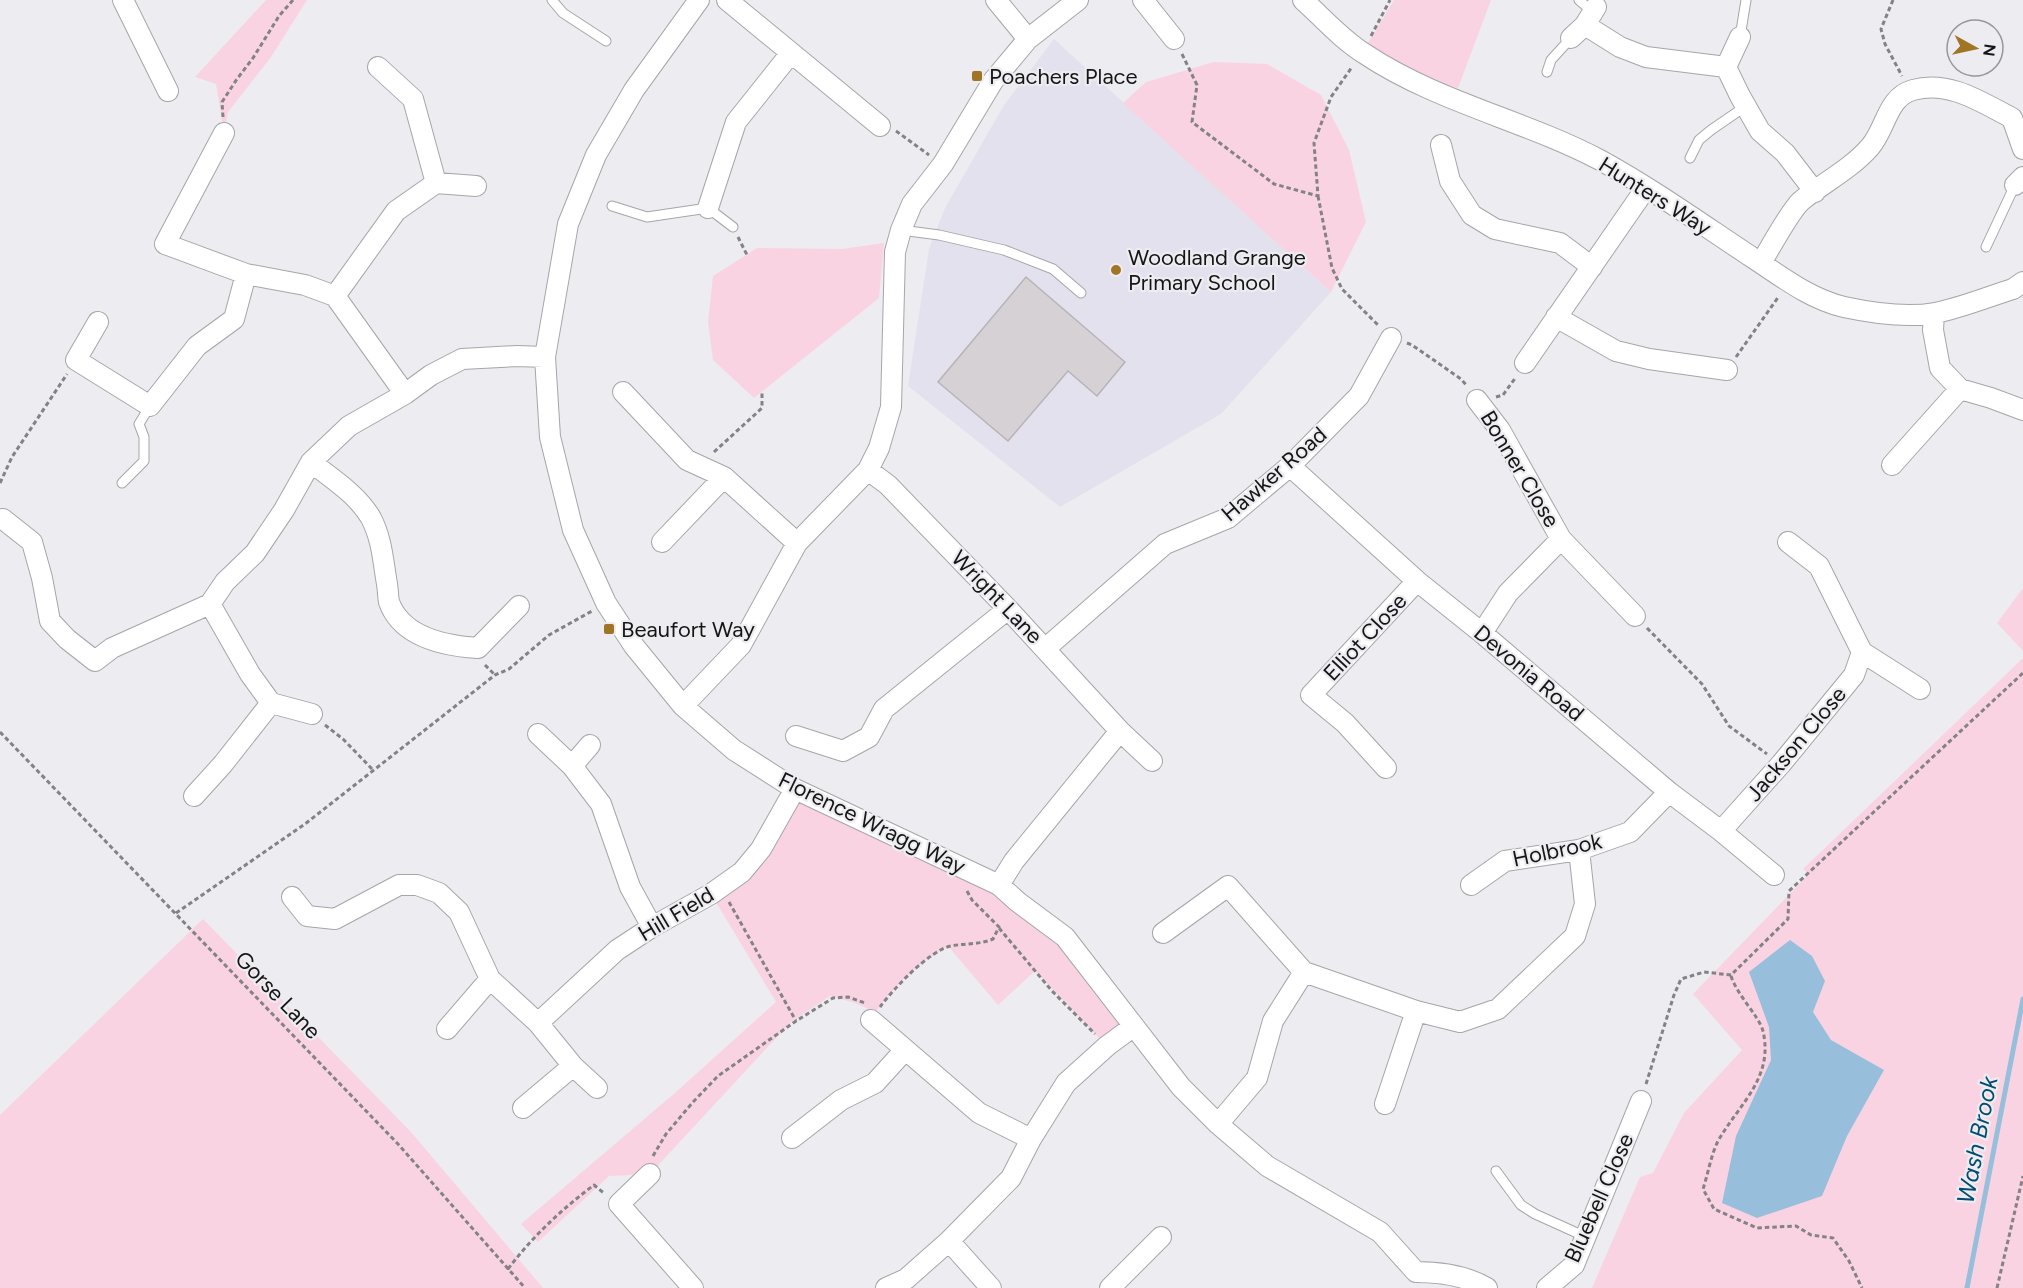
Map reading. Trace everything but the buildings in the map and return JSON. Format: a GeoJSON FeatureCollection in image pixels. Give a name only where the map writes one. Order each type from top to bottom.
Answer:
{"type":"FeatureCollection","features":[{"type":"Feature","properties":{"kind":"street"},"geometry":{"type":"LineString","coordinates":[[123,0],[168,91]]}},
{"type":"Feature","properties":{"kind":"street","name":"Florence Wragg Way"},"geometry":{"type":"LineString","coordinates":[[699,0],[634,90],[596,155],[568,224],[545,357],[550,437],[555,458],[573,530],[606,603],[634,646],[683,706],[734,750],[795,789],[999,885],[1065,937],[1181,1087],[1218,1124],[1267,1166],[1380,1232],[1413,1280]]}},
{"type":"Feature","properties":{"kind":"street"},"geometry":{"type":"LineString","coordinates":[[727,0],[880,126]]}},
{"type":"Feature","properties":{"kind":"street"},"geometry":{"type":"LineString","coordinates":[[996,0],[1028,39]]}},
{"type":"Feature","properties":{"kind":"street"},"geometry":{"type":"LineString","coordinates":[[683,706],[741,645],[797,543],[868,470],[879,448],[891,407],[895,252],[912,204],[943,164],[993,81],[1028,39],[1078,0]]}},
{"type":"Feature","properties":{"kind":"street"},"geometry":{"type":"LineString","coordinates":[[1143,0],[1174,39]]}},
{"type":"Feature","properties":{"kind":"street","name":"Hunters Way"},"geometry":{"type":"LineString","coordinates":[[1304,0],[1362,52],[1387,68],[1454,100],[1539,131],[1600,160],[1817,298],[1844,307],[1897,314],[1934,313],[2013,289],[2023,282]]}},
{"type":"Feature","properties":{"kind":"street"},"geometry":{"type":"LineString","coordinates":[[1585,16],[1620,48],[1646,57],[1726,67]]}},
{"type":"Feature","properties":{"kind":"street"},"geometry":{"type":"LineString","coordinates":[[1726,67],[1740,37]]}},
{"type":"Feature","properties":{"kind":"street"},"geometry":{"type":"LineString","coordinates":[[708,208],[736,122],[791,53]]}},
{"type":"Feature","properties":{"kind":"street"},"geometry":{"type":"LineString","coordinates":[[378,67],[414,99],[436,183]]}},
{"type":"Feature","properties":{"kind":"street"},"geometry":{"type":"LineString","coordinates":[[1726,67],[1760,131],[1785,153],[1815,192]]}},
{"type":"Feature","properties":{"kind":"street"},"geometry":{"type":"LineString","coordinates":[[1761,263],[1799,203],[1831,181],[1871,146],[1893,104],[1911,90],[1936,86],[2018,110],[2023,149]]}},
{"type":"Feature","properties":{"kind":"street"},"geometry":{"type":"LineString","coordinates":[[224,133],[165,244],[246,274],[305,285],[335,296],[405,394]]}},
{"type":"Feature","properties":{"kind":"street"},"geometry":{"type":"LineString","coordinates":[[1441,145],[1450,181],[1472,215],[1495,229],[1560,243],[1592,267]]}},
{"type":"Feature","properties":{"kind":"street"},"geometry":{"type":"LineString","coordinates":[[335,296],[396,211],[436,183],[476,186]]}},
{"type":"Feature","properties":{"kind":"street"},"geometry":{"type":"LineString","coordinates":[[1525,363],[1646,188]]}},
{"type":"Feature","properties":{"kind":"street"},"geometry":{"type":"LineString","coordinates":[[98,321],[76,360],[150,406],[197,346],[234,319],[246,274]]}},
{"type":"Feature","properties":{"kind":"street"},"geometry":{"type":"LineString","coordinates":[[1934,313],[1933,330],[1940,368],[1960,389],[2023,411]]}},
{"type":"Feature","properties":{"kind":"street"},"geometry":{"type":"LineString","coordinates":[[1556,317],[1616,351],[1649,359],[1727,370]]}},
{"type":"Feature","properties":{"kind":"street","name":"Hawker Road"},"geometry":{"type":"LineString","coordinates":[[1046,648],[1165,544],[1228,518],[1290,466],[1359,396],[1391,338]]}},
{"type":"Feature","properties":{"kind":"street"},"geometry":{"type":"LineString","coordinates":[[3,519],[32,542],[50,621],[67,639],[95,661],[112,648],[210,604],[225,582],[255,553],[284,510],[311,462],[349,426],[405,394],[431,375],[462,359],[545,357]]}},
{"type":"Feature","properties":{"kind":"street"},"geometry":{"type":"LineString","coordinates":[[1892,465],[1960,389]]}},
{"type":"Feature","properties":{"kind":"street"},"geometry":{"type":"LineString","coordinates":[[623,392],[687,460],[724,477],[797,543]]}},
{"type":"Feature","properties":{"kind":"street","name":"Bonner Close"},"geometry":{"type":"LineString","coordinates":[[1477,400],[1500,430],[1561,539],[1635,616]]}},
{"type":"Feature","properties":{"kind":"street"},"geometry":{"type":"LineString","coordinates":[[311,462],[356,497],[370,517],[382,549],[390,603],[398,618],[416,633],[437,643],[479,654],[519,606]]}},
{"type":"Feature","properties":{"kind":"street","name":"Devonia Road"},"geometry":{"type":"LineString","coordinates":[[1290,466],[1417,581],[1482,633],[1669,792],[1774,875]]}},
{"type":"Feature","properties":{"kind":"street","name":"Wright Lane"},"geometry":{"type":"LineString","coordinates":[[868,470],[888,485],[1046,648],[1120,731],[1152,761]]}},
{"type":"Feature","properties":{"kind":"street"},"geometry":{"type":"LineString","coordinates":[[662,542],[724,477]]}},
{"type":"Feature","properties":{"kind":"street","name":"Bonner Close"},"geometry":{"type":"LineString","coordinates":[[1482,633],[1508,593],[1561,539]]}},
{"type":"Feature","properties":{"kind":"street"},"geometry":{"type":"LineString","coordinates":[[1788,542],[1819,566],[1862,652],[1920,689]]}},
{"type":"Feature","properties":{"kind":"street","name":"Elliot Close"},"geometry":{"type":"LineString","coordinates":[[1386,768],[1345,723],[1311,695],[1417,581]]}},
{"type":"Feature","properties":{"kind":"street"},"geometry":{"type":"LineString","coordinates":[[210,604],[250,674],[271,704],[312,714]]}},
{"type":"Feature","properties":{"kind":"street"},"geometry":{"type":"LineString","coordinates":[[796,736],[843,751],[869,736],[884,709],[1008,609]]}},
{"type":"Feature","properties":{"kind":"street","name":"Jackson Close"},"geometry":{"type":"LineString","coordinates":[[1721,831],[1781,764],[1854,675],[1862,652]]}},
{"type":"Feature","properties":{"kind":"street"},"geometry":{"type":"LineString","coordinates":[[194,796],[271,704]]}},
{"type":"Feature","properties":{"kind":"street"},"geometry":{"type":"LineString","coordinates":[[999,885],[1014,861],[1120,731]]}},
{"type":"Feature","properties":{"kind":"street"},"geometry":{"type":"LineString","coordinates":[[538,734],[572,766],[601,804],[630,887],[652,927]]}},
{"type":"Feature","properties":{"kind":"street"},"geometry":{"type":"LineString","coordinates":[[572,766],[590,745]]}},
{"type":"Feature","properties":{"kind":"street","name":"Hill Field"},"geometry":{"type":"LineString","coordinates":[[538,1023],[617,950],[652,927],[711,894],[742,872],[761,849],[795,789]]}},
{"type":"Feature","properties":{"kind":"street","name":"Holbrook"},"geometry":{"type":"LineString","coordinates":[[1471,885],[1505,861],[1579,850],[1630,832],[1669,792]]}},
{"type":"Feature","properties":{"kind":"street"},"geometry":{"type":"LineString","coordinates":[[1163,933],[1228,886],[1304,972],[1416,1011],[1460,1022],[1498,1009],[1575,936],[1586,904],[1579,850]]}},
{"type":"Feature","properties":{"kind":"street"},"geometry":{"type":"LineString","coordinates":[[292,897],[302,925],[335,919],[399,885],[417,885],[439,892],[459,912],[490,979],[538,1023],[573,1066],[597,1088]]}},
{"type":"Feature","properties":{"kind":"street"},"geometry":{"type":"LineString","coordinates":[[1218,1124],[1257,1078],[1273,1021],[1304,972]]}},
{"type":"Feature","properties":{"kind":"street"},"geometry":{"type":"LineString","coordinates":[[447,1029],[490,979]]}},
{"type":"Feature","properties":{"kind":"street"},"geometry":{"type":"LineString","coordinates":[[1386,1104],[1416,1011]]}},
{"type":"Feature","properties":{"kind":"street"},"geometry":{"type":"LineString","coordinates":[[871,1020],[904,1051],[979,1113],[1031,1139]]}},
{"type":"Feature","properties":{"kind":"street"},"geometry":{"type":"LineString","coordinates":[[886,1288],[906,1279],[949,1241],[1011,1178],[1031,1139],[1066,1083],[1107,1046],[1134,1026]]}},
{"type":"Feature","properties":{"kind":"street"},"geometry":{"type":"LineString","coordinates":[[792,1138],[841,1100],[875,1083],[904,1051]]}},
{"type":"Feature","properties":{"kind":"street"},"geometry":{"type":"LineString","coordinates":[[523,1108],[573,1066]]}},
{"type":"Feature","properties":{"kind":"street","name":"Bluebell Close"},"geometry":{"type":"LineString","coordinates":[[1546,1288],[1574,1265],[1641,1101]]}},
{"type":"Feature","properties":{"kind":"street"},"geometry":{"type":"LineString","coordinates":[[650,1174],[619,1204],[693,1288]]}},
{"type":"Feature","properties":{"kind":"street"},"geometry":{"type":"LineString","coordinates":[[1110,1288],[1161,1237]]}},
{"type":"Feature","properties":{"kind":"street"},"geometry":{"type":"LineString","coordinates":[[949,1241],[991,1288]]}},
{"type":"Feature","properties":{"kind":"street"},"geometry":{"type":"LineString","coordinates":[[1413,1280],[1452,1274],[1487,1288]]}},
{"type":"Feature","properties":{"kind":"lane"},"geometry":{"type":"LineString","coordinates":[[552,0],[563,13],[606,41]]}},
{"type":"Feature","properties":{"kind":"lane"},"geometry":{"type":"LineString","coordinates":[[1740,37],[1746,0]]}},
{"type":"Feature","properties":{"kind":"lane"},"geometry":{"type":"LineString","coordinates":[[1547,72],[1551,60],[1585,16]]}},
{"type":"Feature","properties":{"kind":"lane"},"geometry":{"type":"LineString","coordinates":[[1690,158],[1699,140],[1746,106]]}},
{"type":"Feature","properties":{"kind":"lane"},"geometry":{"type":"LineString","coordinates":[[1986,247],[2019,181]]}},
{"type":"Feature","properties":{"kind":"lane"},"geometry":{"type":"LineString","coordinates":[[612,206],[647,217],[708,208],[733,227]]}},
{"type":"Feature","properties":{"kind":"lane"},"geometry":{"type":"LineString","coordinates":[[901,230],[939,235],[1004,250],[1053,269],[1081,293]]}},
{"type":"Feature","properties":{"kind":"lane"},"geometry":{"type":"LineString","coordinates":[[122,483],[144,460],[144,437],[139,424],[150,406]]}},
{"type":"Feature","properties":{"kind":"lane"},"geometry":{"type":"LineString","coordinates":[[1496,1172],[1521,1205],[1535,1214],[1586,1237]]}},
{"type":"Feature","properties":{"kind":"path"},"geometry":{"type":"LineString","coordinates":[[224,133],[222,102],[279,16],[293,0]]}},
{"type":"Feature","properties":{"kind":"path"},"geometry":{"type":"LineString","coordinates":[[1390,0],[1362,52],[1331,97],[1314,143],[1318,196],[1332,268],[1342,288],[1391,338],[1412,345],[1461,379],[1477,400],[1503,395],[1525,363]]}},
{"type":"Feature","properties":{"kind":"path"},"geometry":{"type":"LineString","coordinates":[[1893,0],[1881,29],[1885,44],[1911,90]]}},
{"type":"Feature","properties":{"kind":"path"},"geometry":{"type":"LineString","coordinates":[[1174,39],[1197,85],[1192,122],[1274,184],[1318,196]]}},
{"type":"Feature","properties":{"kind":"path"},"geometry":{"type":"LineString","coordinates":[[880,126],[895,130],[943,164]]}},
{"type":"Feature","properties":{"kind":"path"},"geometry":{"type":"LineString","coordinates":[[733,227],[747,255]]}},
{"type":"Feature","properties":{"kind":"path"},"geometry":{"type":"LineString","coordinates":[[1727,370],[1789,282]]}},
{"type":"Feature","properties":{"kind":"path"},"geometry":{"type":"LineString","coordinates":[[0,483],[12,457],[76,360]]}},
{"type":"Feature","properties":{"kind":"path"},"geometry":{"type":"LineString","coordinates":[[699,466],[762,408],[762,391]]}},
{"type":"Feature","properties":{"kind":"path"},"geometry":{"type":"LineString","coordinates":[[176,913],[305,824],[495,675],[509,669],[549,635],[606,603]]}},
{"type":"Feature","properties":{"kind":"path"},"geometry":{"type":"LineString","coordinates":[[1635,616],[1702,684],[1729,726],[1781,764]]}},
{"type":"Feature","properties":{"kind":"path"},"geometry":{"type":"LineString","coordinates":[[479,654],[495,675]]}},
{"type":"Feature","properties":{"kind":"path"},"geometry":{"type":"LineString","coordinates":[[1731,975],[1788,919],[1789,891],[2023,673]]}},
{"type":"Feature","properties":{"kind":"path"},"geometry":{"type":"LineString","coordinates":[[312,714],[343,739],[374,771]]}},
{"type":"Feature","properties":{"kind":"path","name":"Gorse Lane"},"geometry":{"type":"LineString","coordinates":[[0,732],[398,1144],[525,1288]]}},
{"type":"Feature","properties":{"kind":"path"},"geometry":{"type":"LineString","coordinates":[[720,886],[796,1021]]}},
{"type":"Feature","properties":{"kind":"path"},"geometry":{"type":"LineString","coordinates":[[967,891],[972,900],[999,927],[1052,991],[1107,1046]]}},
{"type":"Feature","properties":{"kind":"path"},"geometry":{"type":"LineString","coordinates":[[871,1020],[891,991],[928,958],[948,946],[984,944],[993,939],[999,927]]}},
{"type":"Feature","properties":{"kind":"path"},"geometry":{"type":"LineString","coordinates":[[966,938],[969,944]]}},
{"type":"Feature","properties":{"kind":"path"},"geometry":{"type":"LineString","coordinates":[[1641,1101],[1681,979],[1704,972],[1731,975]]}},
{"type":"Feature","properties":{"kind":"path"},"geometry":{"type":"LineString","coordinates":[[1731,975],[1735,988],[1762,1028],[1766,1056],[1750,1096],[1718,1143],[1703,1189],[1714,1209],[1757,1228],[1796,1226],[1811,1235],[1833,1238],[1862,1288]]}},
{"type":"Feature","properties":{"kind":"path"},"geometry":{"type":"LineString","coordinates":[[650,1174],[649,1162],[666,1134],[693,1102],[718,1076],[796,1021],[833,998],[848,997],[870,1005],[871,1020]]}},
{"type":"Feature","properties":{"kind":"path"},"geometry":{"type":"LineString","coordinates":[[1997,1288],[2023,1176]]}},
{"type":"Feature","properties":{"kind":"path"},"geometry":{"type":"LineString","coordinates":[[508,1269],[525,1247],[575,1199],[594,1185],[619,1204]]}},
{"type":"Feature","properties":{"kind":"shaded area"},"geometry":{"type":"Polygon","coordinates":[[[266,0],[307,0],[271,57],[228,112],[224,133],[216,84],[195,77],[266,0]]]}},
{"type":"Feature","properties":{"kind":"shaded area"},"geometry":{"type":"Polygon","coordinates":[[[1394,0],[1491,0],[1458,88],[1387,68],[1362,53],[1394,0]]]}},
{"type":"Feature","properties":{"kind":"shaded area","name":"Woodland Grange Primary School"},"geometry":{"type":"Polygon","coordinates":[[[1054,39],[1331,292],[1221,414],[1060,507],[908,386],[929,249],[945,208],[1004,105],[1054,39]]]}},
{"type":"Feature","properties":{"kind":"shaded area"},"geometry":{"type":"Polygon","coordinates":[[[1214,62],[1267,64],[1321,95],[1349,150],[1366,222],[1331,292],[1123,103],[1146,82],[1214,62]]]}},
{"type":"Feature","properties":{"kind":"shaded area"},"geometry":{"type":"Polygon","coordinates":[[[884,243],[879,298],[754,398],[713,360],[708,322],[713,276],[757,248],[842,249],[884,243]]]}},
{"type":"Feature","properties":{"kind":"shaded area"},"geometry":{"type":"Polygon","coordinates":[[[2023,588],[2023,651],[1997,623],[2023,588]]]}},
{"type":"Feature","properties":{"kind":"shaded area"},"geometry":{"type":"Polygon","coordinates":[[[2023,658],[2023,1288],[1592,1288],[1640,1177],[1653,1173],[1684,1113],[1742,1050],[1693,994],[1809,874],[1803,869],[2023,658]]]}},
{"type":"Feature","properties":{"kind":"shaded area"},"geometry":{"type":"Polygon","coordinates":[[[795,789],[983,880],[1065,937],[1134,1026],[1107,1046],[1035,971],[998,1005],[948,946],[908,975],[876,1012],[830,996],[791,1022],[650,1174],[609,1176],[538,1242],[521,1224],[676,1092],[776,1002],[711,894],[720,886],[795,789]]]}},
{"type":"Feature","properties":{"kind":"shaded area"},"geometry":{"type":"Polygon","coordinates":[[[203,919],[411,1132],[543,1288],[0,1288],[0,1115],[203,919]]]}},
{"type":"Feature","properties":{"kind":"water"},"geometry":{"type":"Polygon","coordinates":[[[1790,940],[1812,956],[1825,981],[1813,1012],[1831,1040],[1884,1070],[1847,1136],[1822,1196],[1757,1218],[1722,1203],[1736,1136],[1771,1060],[1769,1027],[1749,972],[1790,940]]]}},
{"type":"Feature","properties":{"kind":"waterway","name":"Wash Brook"},"geometry":{"type":"LineString","coordinates":[[1967,1288],[2023,999]]}},
{"type":"Feature","properties":{"kind":"place","name":"Poachers Place"},"geometry":{"type":"Point","coordinates":[977,76]}},
{"type":"Feature","properties":{"kind":"place","name":"Woodland Grange Primary School"},"geometry":{"type":"Point","coordinates":[1116,270]}},
{"type":"Feature","properties":{"kind":"place","name":"Beaufort Way"},"geometry":{"type":"Point","coordinates":[609,629]}}]}
